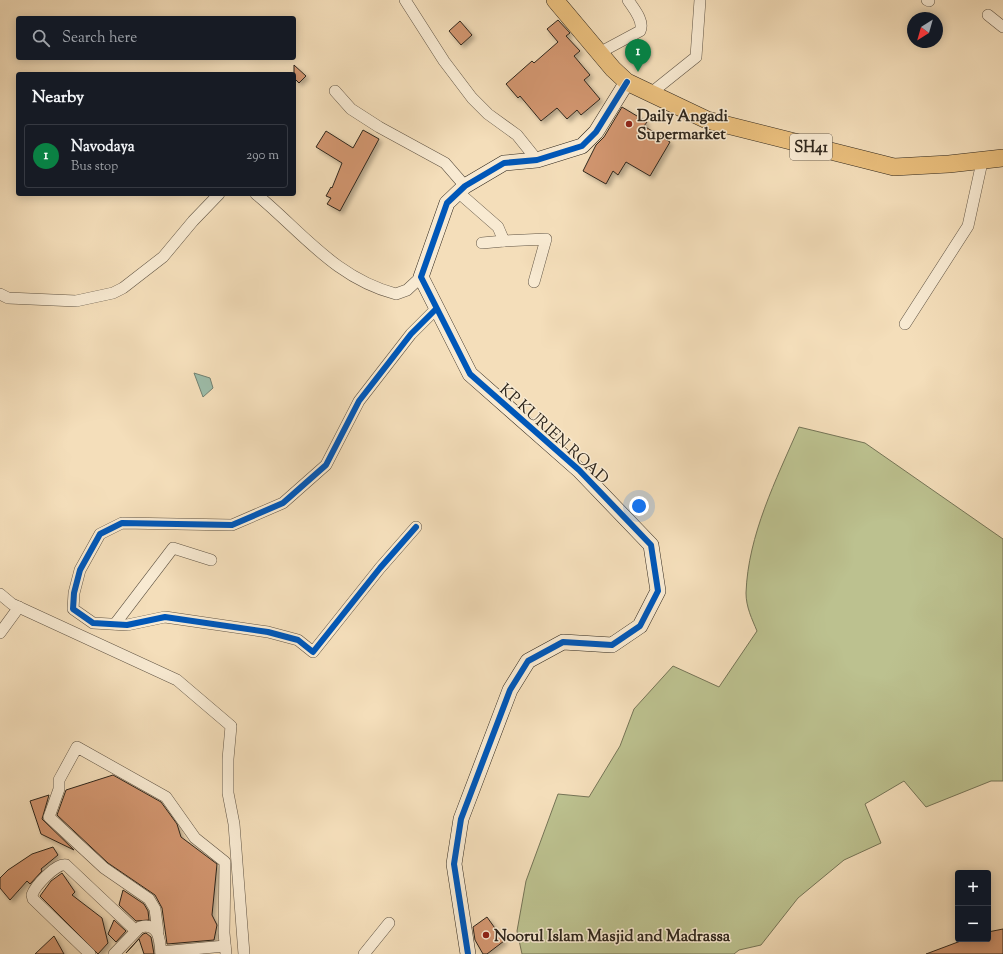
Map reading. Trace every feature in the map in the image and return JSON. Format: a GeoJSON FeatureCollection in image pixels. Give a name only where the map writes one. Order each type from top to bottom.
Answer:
{"type":"FeatureCollection","features":[{"type":"Feature","properties":{"kind":"main road","name":"SH41"},"geometry":{"type":"LineString","coordinates":[[555,0],[612,69],[627,82],[707,120],[894,167],[982,162],[1003,158]]}},
{"type":"Feature","properties":{"kind":"street"},"geometry":{"type":"LineString","coordinates":[[405,0],[444,61],[472,98],[488,114],[517,135],[537,160]]}},
{"type":"Feature","properties":{"kind":"street"},"geometry":{"type":"LineString","coordinates":[[600,53],[640,31],[642,27],[641,21],[628,0]]}},
{"type":"Feature","properties":{"kind":"street"},"geometry":{"type":"LineString","coordinates":[[651,93],[696,57],[700,0]]}},
{"type":"Feature","properties":{"kind":"street"},"geometry":{"type":"LineString","coordinates":[[988,15],[1003,26]]}},
{"type":"Feature","properties":{"kind":"street"},"geometry":{"type":"LineString","coordinates":[[258,196],[320,253],[346,273],[396,294],[408,290],[421,277],[447,203],[461,189],[504,163],[537,160],[582,146],[596,132],[627,82]]}},
{"type":"Feature","properties":{"kind":"street"},"geometry":{"type":"LineString","coordinates":[[335,91],[351,110],[445,163],[461,189],[498,227],[504,241]]}},
{"type":"Feature","properties":{"kind":"street"},"geometry":{"type":"LineString","coordinates":[[905,324],[968,226],[982,162]]}},
{"type":"Feature","properties":{"kind":"street"},"geometry":{"type":"LineString","coordinates":[[0,294],[8,298],[76,301],[113,293],[123,288],[163,257],[217,196]]}},
{"type":"Feature","properties":{"kind":"street"},"geometry":{"type":"LineString","coordinates":[[482,243],[546,239],[534,282]]}},
{"type":"Feature","properties":{"kind":"street","name":"KP KURIEN ROAD"},"geometry":{"type":"LineString","coordinates":[[421,277],[470,374],[580,470],[651,545],[658,591],[640,626],[612,645],[563,642],[528,660],[510,690],[461,819],[454,864],[468,954]]}},
{"type":"Feature","properties":{"kind":"street"},"geometry":{"type":"LineString","coordinates":[[416,527],[380,568],[313,652],[298,640],[268,632],[165,617],[127,625],[93,623],[73,609],[74,593],[80,570],[100,534],[122,523],[232,526],[282,504],[326,465],[359,401],[411,334],[436,309]]}},
{"type":"Feature","properties":{"kind":"street"},"geometry":{"type":"LineString","coordinates":[[115,624],[173,548],[211,560]]}},
{"type":"Feature","properties":{"kind":"street"},"geometry":{"type":"LineString","coordinates":[[0,594],[12,604],[177,680],[231,726],[228,759],[228,793],[234,824],[244,954]]}},
{"type":"Feature","properties":{"kind":"street"},"geometry":{"type":"LineString","coordinates":[[0,633],[19,607]]}},
{"type":"Feature","properties":{"kind":"street"},"geometry":{"type":"LineString","coordinates":[[77,747],[166,797],[195,838],[225,862],[224,933],[226,950],[161,953],[155,909],[149,899],[104,868],[49,817],[59,789],[59,780],[77,747]]}},
{"type":"Feature","properties":{"kind":"street"},"geometry":{"type":"LineString","coordinates":[[90,954],[33,899],[32,895],[34,889],[56,867],[66,865],[136,931]]}},
{"type":"Feature","properties":{"kind":"street"},"geometry":{"type":"LineString","coordinates":[[364,954],[388,923]]}},
{"type":"Feature","properties":{"kind":"street"},"geometry":{"type":"LineString","coordinates":[[114,954],[140,927],[145,926],[158,932]]}},
{"type":"Feature","properties":{"kind":"green space"},"geometry":{"type":"Polygon","coordinates":[[[799,427],[865,443],[1003,539],[1003,781],[991,781],[926,807],[904,781],[865,804],[881,843],[844,860],[798,898],[761,945],[739,950],[734,954],[522,954],[517,931],[526,881],[558,794],[589,797],[620,746],[634,709],[673,666],[719,687],[757,631],[746,598],[748,571],[752,550],[765,508],[799,427]]]}},
{"type":"Feature","properties":{"kind":"shaded area"},"geometry":{"type":"Polygon","coordinates":[[[194,373],[210,378],[213,388],[203,397],[194,373]]]}},
{"type":"Feature","properties":{"kind":"building"},"geometry":{"type":"Polygon","coordinates":[[[558,20],[570,33],[566,36],[580,51],[574,56],[590,75],[584,80],[600,99],[581,115],[577,110],[567,119],[557,108],[541,121],[520,96],[518,98],[506,84],[532,61],[534,63],[558,42],[547,29],[558,20]]]}},
{"type":"Feature","properties":{"kind":"building"},"geometry":{"type":"Polygon","coordinates":[[[460,21],[472,35],[461,45],[449,31],[460,21]]]}},
{"type":"Feature","properties":{"kind":"building"},"geometry":{"type":"Polygon","coordinates":[[[294,65],[306,76],[299,83],[296,80],[296,72],[294,72],[294,65]]]}},
{"type":"Feature","properties":{"kind":"building"},"geometry":{"type":"Polygon","coordinates":[[[622,107],[647,122],[644,126],[670,142],[650,176],[626,162],[618,175],[613,171],[606,184],[583,171],[596,145],[604,137],[622,107]]]}},
{"type":"Feature","properties":{"kind":"building"},"geometry":{"type":"Polygon","coordinates":[[[363,130],[379,139],[340,211],[327,204],[331,198],[326,196],[331,187],[332,188],[342,163],[316,147],[326,131],[353,148],[363,130]]]}},
{"type":"Feature","properties":{"kind":"building"},"geometry":{"type":"Polygon","coordinates":[[[113,775],[161,802],[177,824],[181,837],[217,864],[212,915],[217,925],[214,940],[167,944],[162,908],[155,895],[108,863],[57,815],[66,790],[113,775]]]}},
{"type":"Feature","properties":{"kind":"building"},"geometry":{"type":"Polygon","coordinates":[[[49,795],[42,819],[74,850],[41,834],[30,801],[49,795]]]}},
{"type":"Feature","properties":{"kind":"building"},"geometry":{"type":"Polygon","coordinates":[[[53,847],[58,855],[41,869],[42,871],[30,884],[27,881],[10,900],[0,888],[0,878],[8,870],[32,854],[53,847]]]}},
{"type":"Feature","properties":{"kind":"building"},"geometry":{"type":"Polygon","coordinates":[[[62,873],[75,892],[72,895],[102,918],[108,943],[98,954],[40,896],[51,881],[62,873]]]}},
{"type":"Feature","properties":{"kind":"building"},"geometry":{"type":"Polygon","coordinates":[[[123,890],[144,904],[148,911],[149,920],[136,921],[119,905],[123,890]]]}},
{"type":"Feature","properties":{"kind":"building","name":"Noorul Islam Masjid and Madrassa"},"geometry":{"type":"Polygon","coordinates":[[[487,917],[504,941],[487,954],[483,954],[475,940],[473,927],[487,917]]]}},
{"type":"Feature","properties":{"kind":"building"},"geometry":{"type":"Polygon","coordinates":[[[114,920],[126,931],[116,942],[108,934],[114,920]]]}},
{"type":"Feature","properties":{"kind":"building"},"geometry":{"type":"Polygon","coordinates":[[[1003,929],[1003,954],[926,954],[958,942],[991,942],[991,931],[1003,929]]]}},
{"type":"Feature","properties":{"kind":"building"},"geometry":{"type":"Polygon","coordinates":[[[146,933],[151,937],[154,954],[144,954],[139,939],[126,953],[143,934],[146,933]]]}},
{"type":"Feature","properties":{"kind":"building"},"geometry":{"type":"Polygon","coordinates":[[[54,936],[64,954],[35,954],[54,936]]]}},
{"type":"Feature","properties":{"kind":"cycle path"},"geometry":{"type":"LineString","coordinates":[[468,954],[454,864],[461,819],[510,690],[528,661],[563,642],[612,645],[640,626],[658,591],[651,545],[579,470],[470,374],[421,277],[447,203],[465,186],[504,163],[537,160],[582,146],[596,132],[627,82]]}},
{"type":"Feature","properties":{"kind":"cycle path"},"geometry":{"type":"LineString","coordinates":[[416,527],[380,568],[313,652],[298,640],[268,632],[165,617],[127,625],[93,623],[73,609],[74,593],[80,570],[100,534],[122,523],[232,525],[283,503],[326,465],[359,401],[411,334],[436,309]]}},
{"type":"Feature","properties":{"kind":"place","name":"Navodaya"},"geometry":{"type":"Point","coordinates":[638,72]}},
{"type":"Feature","properties":{"kind":"place","name":"Daily Angadi Supermarket"},"geometry":{"type":"Point","coordinates":[629,124]}},
{"type":"Feature","properties":{"kind":"place","name":"Noorul Islam Masjid and Madrassa"},"geometry":{"type":"Point","coordinates":[486,935]}}]}
